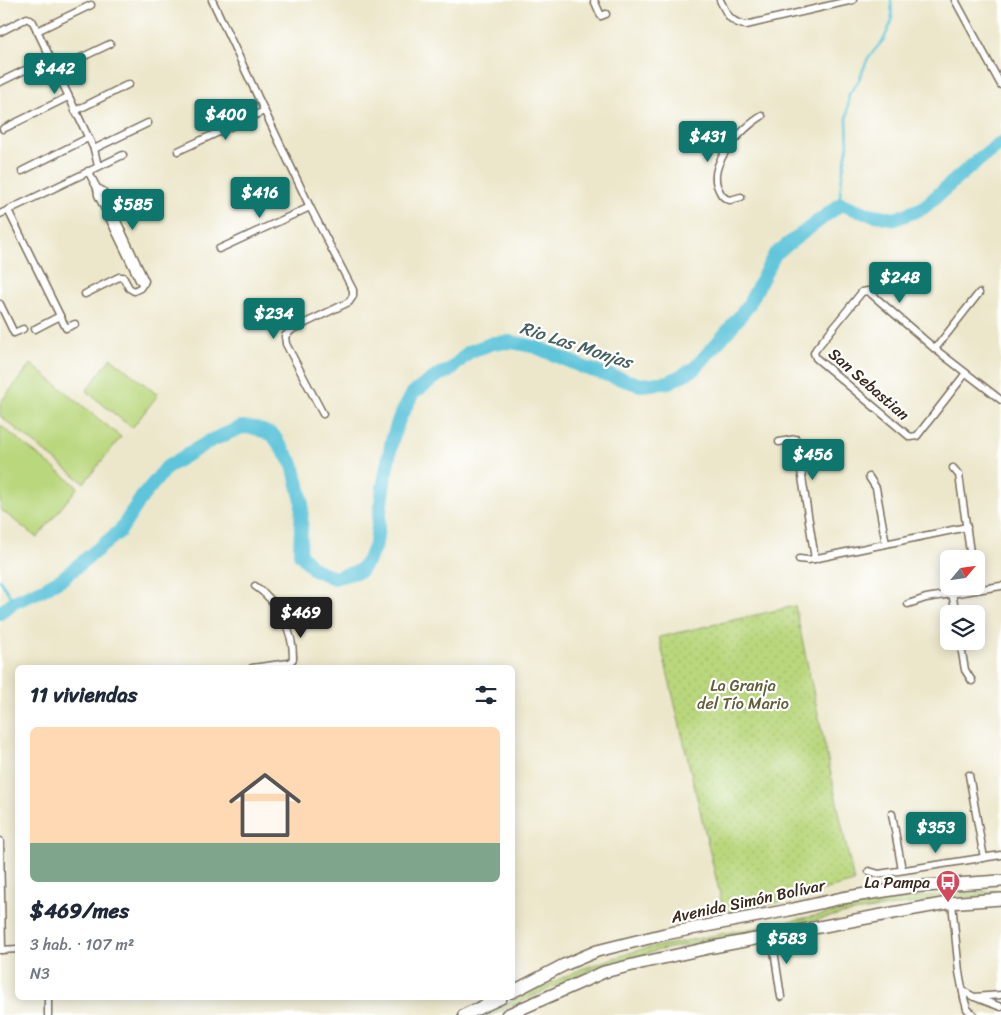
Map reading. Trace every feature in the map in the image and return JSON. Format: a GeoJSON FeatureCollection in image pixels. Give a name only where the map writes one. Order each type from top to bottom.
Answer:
{"type":"FeatureCollection","features":[{"type":"Feature","properties":{"kind":"highway","name":"Avenida Simón Bolívar"},"geometry":{"type":"LineString","coordinates":[[515,990],[564,965],[597,951],[665,934],[842,898],[909,887],[1001,881]]}},
{"type":"Feature","properties":{"kind":"highway"},"geometry":{"type":"LineString","coordinates":[[507,1015],[604,972],[713,947],[952,903],[1001,899]]}},
{"type":"Feature","properties":{"kind":"highway"},"geometry":{"type":"LineString","coordinates":[[464,1015],[497,1000]]}},
{"type":"Feature","properties":{"kind":"street"},"geometry":{"type":"LineString","coordinates":[[212,0],[310,207],[354,293],[349,302],[293,329],[285,336],[286,344],[323,414]]}},
{"type":"Feature","properties":{"kind":"street"},"geometry":{"type":"LineString","coordinates":[[594,0],[604,15]]}},
{"type":"Feature","properties":{"kind":"street"},"geometry":{"type":"LineString","coordinates":[[720,0],[732,21],[746,26],[853,0]]}},
{"type":"Feature","properties":{"kind":"street"},"geometry":{"type":"LineString","coordinates":[[955,0],[1001,85]]}},
{"type":"Feature","properties":{"kind":"street"},"geometry":{"type":"LineString","coordinates":[[37,31],[90,5]]}},
{"type":"Feature","properties":{"kind":"street"},"geometry":{"type":"LineString","coordinates":[[0,32],[27,18],[30,19],[94,149],[98,166]]}},
{"type":"Feature","properties":{"kind":"street"},"geometry":{"type":"LineString","coordinates":[[55,70],[110,44]]}},
{"type":"Feature","properties":{"kind":"street"},"geometry":{"type":"LineString","coordinates":[[0,82],[50,58]]}},
{"type":"Feature","properties":{"kind":"street"},"geometry":{"type":"LineString","coordinates":[[75,111],[129,84]]}},
{"type":"Feature","properties":{"kind":"street"},"geometry":{"type":"LineString","coordinates":[[3,130],[68,97]]}},
{"type":"Feature","properties":{"kind":"street"},"geometry":{"type":"LineString","coordinates":[[178,152],[264,111]]}},
{"type":"Feature","properties":{"kind":"street"},"geometry":{"type":"LineString","coordinates":[[741,197],[730,200],[723,197],[716,185],[717,170],[725,153],[738,135],[748,125],[762,116]]}},
{"type":"Feature","properties":{"kind":"street"},"geometry":{"type":"LineString","coordinates":[[94,149],[148,123]]}},
{"type":"Feature","properties":{"kind":"street"},"geometry":{"type":"LineString","coordinates":[[22,171],[88,138]]}},
{"type":"Feature","properties":{"kind":"street"},"geometry":{"type":"LineString","coordinates":[[0,214],[98,166],[123,156]]}},
{"type":"Feature","properties":{"kind":"street"},"geometry":{"type":"LineString","coordinates":[[85,294],[119,277],[123,277],[129,288],[134,291],[144,283],[142,284],[139,280],[88,171]]}},
{"type":"Feature","properties":{"kind":"street"},"geometry":{"type":"LineString","coordinates":[[219,249],[310,207]]}},
{"type":"Feature","properties":{"kind":"street"},"geometry":{"type":"LineString","coordinates":[[8,210],[66,328],[75,324]]}},
{"type":"Feature","properties":{"kind":"street","name":"San Sebastian"},"geometry":{"type":"LineString","coordinates":[[966,373],[917,436],[910,437],[816,358],[814,354],[816,349],[865,291],[868,290],[935,349],[1001,400]]}},
{"type":"Feature","properties":{"kind":"street"},"geometry":{"type":"LineString","coordinates":[[935,349],[979,293]]}},
{"type":"Feature","properties":{"kind":"street"},"geometry":{"type":"LineString","coordinates":[[0,304],[14,333],[22,329]]}},
{"type":"Feature","properties":{"kind":"street"},"geometry":{"type":"LineString","coordinates":[[35,329],[60,316]]}},
{"type":"Feature","properties":{"kind":"street"},"geometry":{"type":"LineString","coordinates":[[779,442],[796,439],[816,559]]}},
{"type":"Feature","properties":{"kind":"street"},"geometry":{"type":"LineString","coordinates":[[952,468],[959,475],[970,550]]}},
{"type":"Feature","properties":{"kind":"street"},"geometry":{"type":"LineString","coordinates":[[869,477],[876,488],[886,544]]}},
{"type":"Feature","properties":{"kind":"street"},"geometry":{"type":"LineString","coordinates":[[799,559],[816,559],[967,526]]}},
{"type":"Feature","properties":{"kind":"street"},"geometry":{"type":"LineString","coordinates":[[255,586],[267,595],[282,616],[290,641],[293,659],[289,663],[274,665]]}},
{"type":"Feature","properties":{"kind":"street"},"geometry":{"type":"LineString","coordinates":[[985,587],[1001,586]]}},
{"type":"Feature","properties":{"kind":"street"},"geometry":{"type":"LineString","coordinates":[[908,604],[942,595]]}},
{"type":"Feature","properties":{"kind":"street"},"geometry":{"type":"LineString","coordinates":[[962,650],[965,670],[972,681]]}},
{"type":"Feature","properties":{"kind":"street"},"geometry":{"type":"LineString","coordinates":[[969,775],[984,858]]}},
{"type":"Feature","properties":{"kind":"street"},"geometry":{"type":"LineString","coordinates":[[892,814],[902,870]]}},
{"type":"Feature","properties":{"kind":"street"},"geometry":{"type":"LineString","coordinates":[[0,841],[1,950],[15,949]]}},
{"type":"Feature","properties":{"kind":"street"},"geometry":{"type":"LineString","coordinates":[[869,871],[880,874],[1001,855]]}},
{"type":"Feature","properties":{"kind":"street"},"geometry":{"type":"LineString","coordinates":[[952,903],[963,991],[967,1008],[974,1015]]}},
{"type":"Feature","properties":{"kind":"street"},"geometry":{"type":"LineString","coordinates":[[772,937],[781,997]]}},
{"type":"Feature","properties":{"kind":"street"},"geometry":{"type":"LineString","coordinates":[[963,991],[1001,1007]]}},
{"type":"Feature","properties":{"kind":"street"},"geometry":{"type":"LineString","coordinates":[[974,997],[1001,995]]}},
{"type":"Feature","properties":{"kind":"street"},"geometry":{"type":"LineString","coordinates":[[48,1000],[48,1015]]}},
{"type":"Feature","properties":{"kind":"green space"},"geometry":{"type":"Polygon","coordinates":[[[111,358],[158,395],[132,428],[86,391],[111,358]]]}},
{"type":"Feature","properties":{"kind":"green space"},"geometry":{"type":"Polygon","coordinates":[[[31,364],[121,437],[84,483],[0,416],[0,403],[31,364]]]}},
{"type":"Feature","properties":{"kind":"green space"},"geometry":{"type":"Polygon","coordinates":[[[0,425],[78,487],[37,538],[0,509],[0,425]]]}},
{"type":"Feature","properties":{"kind":"green space","name":"La Granja del Tío Mario"},"geometry":{"type":"Polygon","coordinates":[[[795,606],[854,882],[725,916],[659,637],[795,606]]]}},
{"type":"Feature","properties":{"kind":"green space"},"geometry":{"type":"Polygon","coordinates":[[[1001,890],[1001,894],[944,899],[846,913],[779,929],[659,950],[586,972],[492,1015],[481,1015],[584,968],[639,950],[917,897],[1001,890]]]}},
{"type":"Feature","properties":{"kind":"waterway"},"geometry":{"type":"LineString","coordinates":[[841,204],[842,175],[848,146],[847,118],[849,94],[858,82],[868,58],[884,39],[892,21],[891,0]]}},
{"type":"Feature","properties":{"kind":"waterway","name":"Rio Las Monjas"},"geometry":{"type":"LineString","coordinates":[[0,613],[14,602],[42,590],[63,578],[120,531],[142,497],[167,467],[210,441],[242,427],[255,428],[273,435],[293,465],[302,501],[300,554],[314,569],[334,578],[360,571],[370,557],[376,543],[383,488],[392,440],[399,419],[413,393],[440,374],[449,371],[469,352],[493,343],[511,342],[536,347],[585,368],[641,385],[669,382],[694,369],[727,332],[748,306],[775,254],[841,204],[865,213],[895,219],[923,208],[971,166],[1001,143]]}},
{"type":"Feature","properties":{"kind":"waterway"},"geometry":{"type":"LineString","coordinates":[[0,580],[14,602]]}},
{"type":"Feature","properties":{"kind":"place","name":"La Pampa"},"geometry":{"type":"Point","coordinates":[948,903]}}]}
